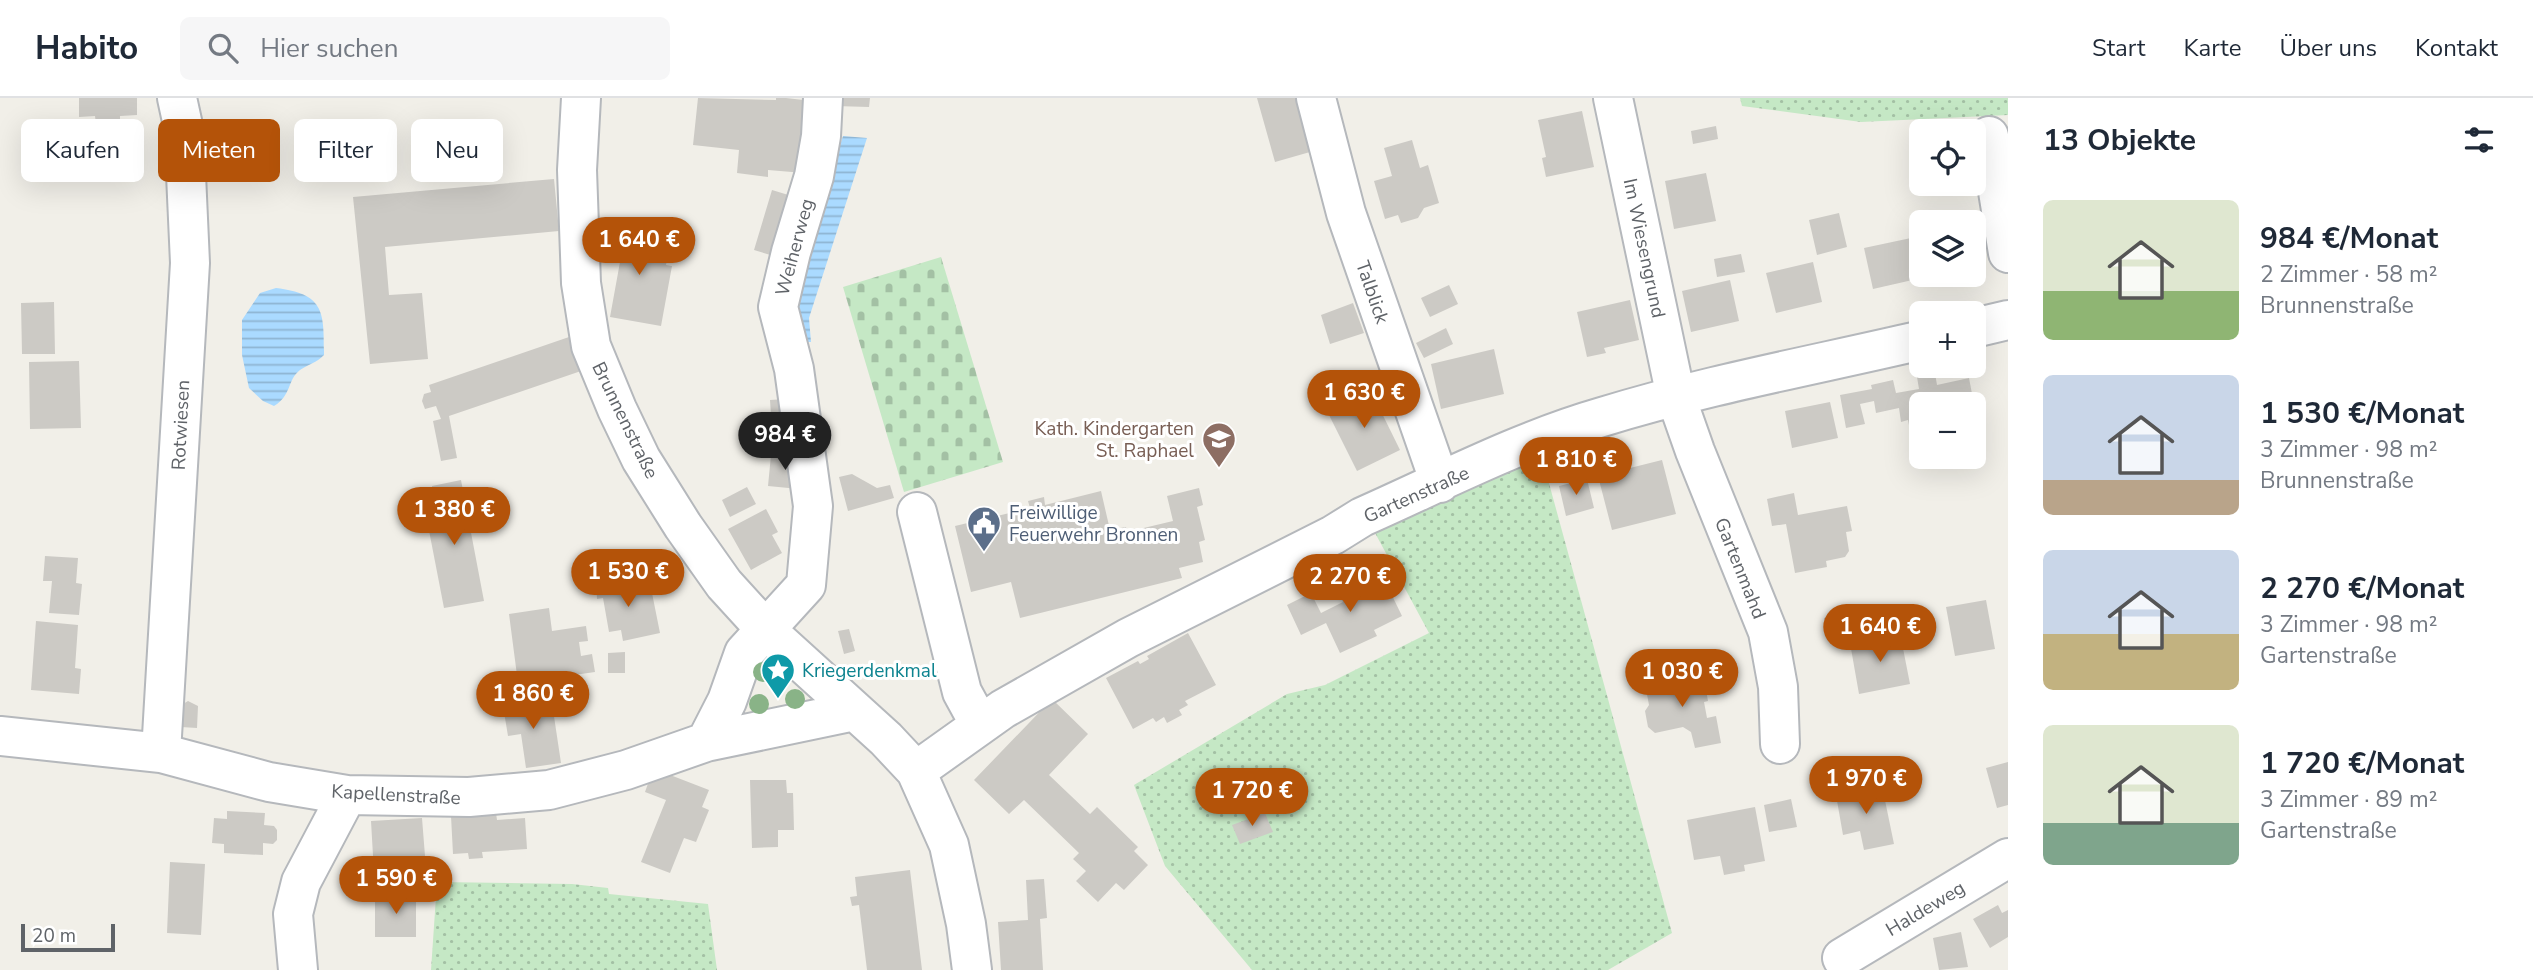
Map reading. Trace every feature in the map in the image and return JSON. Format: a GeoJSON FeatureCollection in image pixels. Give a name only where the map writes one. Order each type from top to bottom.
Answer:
{"type":"FeatureCollection","features":[{"type":"Feature","properties":{"kind":"street","name":"Rotwiesen"},"geometry":{"type":"LineString","coordinates":[[161,753],[190,262],[184,130],[177,98]]}},
{"type":"Feature","properties":{"kind":"street","name":"Brunnenstraße"},"geometry":{"type":"LineString","coordinates":[[581,98],[577,170],[581,283],[591,345],[617,408],[642,459],[683,526],[724,584],[766,630],[916,771],[949,845],[966,924],[972,970]]}},
{"type":"Feature","properties":{"kind":"street","name":"Weiherweg"},"geometry":{"type":"LineString","coordinates":[[766,630],[806,585],[813,506],[794,369],[778,307],[814,176],[821,136],[823,98]]}},
{"type":"Feature","properties":{"kind":"street","name":"Talblick"},"geometry":{"type":"LineString","coordinates":[[1316,98],[1346,213],[1440,483]]}},
{"type":"Feature","properties":{"kind":"street","name":"Im Wiesengrund"},"geometry":{"type":"LineString","coordinates":[[1613,98],[1676,397]]}},
{"type":"Feature","properties":{"kind":"street"},"geometry":{"type":"LineString","coordinates":[[1989,136],[2008,253]]}},
{"type":"Feature","properties":{"kind":"street"},"geometry":{"type":"LineString","coordinates":[[1986,325],[2008,320]]}},
{"type":"Feature","properties":{"kind":"street","name":"Gartenstraße"},"geometry":{"type":"LineString","coordinates":[[916,771],[1003,709],[1128,638],[1333,536],[1362,517],[1551,434],[1601,417],[1676,397],[1909,343]]}},
{"type":"Feature","properties":{"kind":"street","name":"Gartenmahd"},"geometry":{"type":"LineString","coordinates":[[1676,397],[1699,463],[1768,632],[1778,687],[1780,744]]}},
{"type":"Feature","properties":{"kind":"street"},"geometry":{"type":"LineString","coordinates":[[918,512],[962,692],[979,725]]}},
{"type":"Feature","properties":{"kind":"street"},"geometry":{"type":"LineString","coordinates":[[706,742],[727,702],[744,653],[766,630]]}},
{"type":"Feature","properties":{"kind":"street","name":"Kapellenstraße"},"geometry":{"type":"LineString","coordinates":[[0,736],[161,753],[269,782],[347,795],[469,797],[549,790],[626,770],[706,742],[855,711]]}},
{"type":"Feature","properties":{"kind":"street"},"geometry":{"type":"LineString","coordinates":[[298,970],[293,914],[301,882],[347,795]]}},
{"type":"Feature","properties":{"kind":"street","name":"Haldeweg"},"geometry":{"type":"LineString","coordinates":[[1842,958],[2008,858]]}},
{"type":"Feature","properties":{"kind":"green space"},"geometry":{"type":"Polygon","coordinates":[[[1740,98],[2008,98],[2008,115],[1861,122],[1742,106],[1740,98]]]}},
{"type":"Feature","properties":{"kind":"green space"},"geometry":{"type":"Polygon","coordinates":[[[941,257],[1003,462],[904,492],[843,287],[941,257]]]}},
{"type":"Feature","properties":{"kind":"green space"},"geometry":{"type":"Polygon","coordinates":[[[1541,454],[1672,933],[1608,970],[1252,970],[1165,866],[1134,785],[1287,694],[1325,685],[1429,633],[1374,531],[1541,454]]]}},
{"type":"Feature","properties":{"kind":"green space"},"geometry":{"type":"Polygon","coordinates":[[[437,882],[572,884],[608,888],[609,894],[708,904],[717,970],[431,970],[437,882]]]}},
{"type":"Feature","properties":{"kind":"water"},"geometry":{"type":"Polygon","coordinates":[[[843,136],[867,138],[809,318],[811,342],[800,342],[793,307],[815,222],[843,136]]]}},
{"type":"Feature","properties":{"kind":"water"},"geometry":{"type":"Polygon","coordinates":[[[276,288],[313,300],[322,316],[324,355],[296,374],[284,397],[274,406],[263,401],[249,388],[242,355],[242,320],[260,293],[276,288]]]}},
{"type":"Feature","properties":{"kind":"building"},"geometry":{"type":"Polygon","coordinates":[[[79,98],[137,98],[137,115],[120,116],[120,119],[79,117],[79,98]]]}},
{"type":"Feature","properties":{"kind":"building"},"geometry":{"type":"Polygon","coordinates":[[[698,98],[786,98],[812,101],[804,173],[768,170],[768,177],[737,173],[739,150],[693,145],[698,98]]]}},
{"type":"Feature","properties":{"kind":"building"},"geometry":{"type":"Polygon","coordinates":[[[835,98],[870,98],[869,107],[835,106],[835,98]]]}},
{"type":"Feature","properties":{"kind":"building"},"geometry":{"type":"Polygon","coordinates":[[[1257,98],[1302,98],[1317,150],[1275,162],[1257,98]]]}},
{"type":"Feature","properties":{"kind":"building"},"geometry":{"type":"Polygon","coordinates":[[[1582,111],[1594,167],[1546,177],[1542,158],[1546,157],[1538,120],[1582,111]]]}},
{"type":"Feature","properties":{"kind":"building"},"geometry":{"type":"Polygon","coordinates":[[[1716,126],[1718,139],[1693,144],[1691,131],[1716,126]]]}},
{"type":"Feature","properties":{"kind":"building"},"geometry":{"type":"Polygon","coordinates":[[[1412,140],[1420,168],[1428,165],[1439,203],[1424,208],[1418,218],[1401,223],[1398,215],[1385,219],[1374,181],[1392,176],[1384,148],[1412,140]]]}},
{"type":"Feature","properties":{"kind":"building"},"geometry":{"type":"Polygon","coordinates":[[[1706,173],[1716,221],[1674,229],[1665,181],[1706,173]]]}},
{"type":"Feature","properties":{"kind":"building"},"geometry":{"type":"Polygon","coordinates":[[[554,179],[559,231],[385,247],[389,295],[422,293],[428,359],[370,364],[353,197],[554,179]]]}},
{"type":"Feature","properties":{"kind":"building"},"geometry":{"type":"Polygon","coordinates":[[[772,190],[795,197],[777,257],[754,250],[772,190]]]}},
{"type":"Feature","properties":{"kind":"building"},"geometry":{"type":"Polygon","coordinates":[[[1839,213],[1847,247],[1817,255],[1809,220],[1839,213]]]}},
{"type":"Feature","properties":{"kind":"building"},"geometry":{"type":"Polygon","coordinates":[[[635,226],[648,228],[656,238],[654,247],[669,249],[666,265],[672,266],[661,326],[610,317],[620,262],[602,259],[603,238],[624,242],[626,232],[635,226]]]}},
{"type":"Feature","properties":{"kind":"building"},"geometry":{"type":"Polygon","coordinates":[[[1909,238],[1909,281],[1873,289],[1864,248],[1909,238]]]}},
{"type":"Feature","properties":{"kind":"building"},"geometry":{"type":"Polygon","coordinates":[[[1741,254],[1745,272],[1717,277],[1714,259],[1741,254]]]}},
{"type":"Feature","properties":{"kind":"building"},"geometry":{"type":"Polygon","coordinates":[[[1813,262],[1822,302],[1776,313],[1766,273],[1813,262]]]}},
{"type":"Feature","properties":{"kind":"building"},"geometry":{"type":"Polygon","coordinates":[[[1730,280],[1739,321],[1691,332],[1682,291],[1730,280]]]}},
{"type":"Feature","properties":{"kind":"building"},"geometry":{"type":"Polygon","coordinates":[[[1449,285],[1458,304],[1430,317],[1421,298],[1449,285]]]}},
{"type":"Feature","properties":{"kind":"building"},"geometry":{"type":"Polygon","coordinates":[[[1630,300],[1639,340],[1604,348],[1606,353],[1587,357],[1577,312],[1630,300]]]}},
{"type":"Feature","properties":{"kind":"building"},"geometry":{"type":"Polygon","coordinates":[[[54,302],[55,354],[22,354],[21,303],[54,302]]]}},
{"type":"Feature","properties":{"kind":"building"},"geometry":{"type":"Polygon","coordinates":[[[1353,303],[1364,333],[1330,344],[1321,315],[1353,303]]]}},
{"type":"Feature","properties":{"kind":"building"},"geometry":{"type":"Polygon","coordinates":[[[1446,328],[1453,344],[1424,358],[1416,343],[1446,328]]]}},
{"type":"Feature","properties":{"kind":"building"},"geometry":{"type":"Polygon","coordinates":[[[569,337],[581,371],[449,416],[457,458],[441,461],[433,421],[441,419],[436,406],[425,409],[422,401],[424,394],[431,392],[429,385],[569,337]]]}},
{"type":"Feature","properties":{"kind":"building"},"geometry":{"type":"Polygon","coordinates":[[[1494,349],[1504,394],[1441,409],[1431,364],[1494,349]]]}},
{"type":"Feature","properties":{"kind":"building"},"geometry":{"type":"Polygon","coordinates":[[[79,361],[81,428],[30,429],[29,362],[79,361]]]}},
{"type":"Feature","properties":{"kind":"building"},"geometry":{"type":"Polygon","coordinates":[[[1917,378],[1936,378],[1937,385],[1969,378],[1972,392],[1909,392],[1909,425],[1908,420],[1901,422],[1899,408],[1876,413],[1874,401],[1860,404],[1865,424],[1846,428],[1840,395],[1872,389],[1871,385],[1893,380],[1896,393],[1919,389],[1917,378]]]}},
{"type":"Feature","properties":{"kind":"building"},"geometry":{"type":"Polygon","coordinates":[[[1369,387],[1400,450],[1357,471],[1328,413],[1350,403],[1348,398],[1369,387]]]}},
{"type":"Feature","properties":{"kind":"building"},"geometry":{"type":"Polygon","coordinates":[[[785,399],[786,413],[771,415],[770,400],[785,399]]]}},
{"type":"Feature","properties":{"kind":"building"},"geometry":{"type":"Polygon","coordinates":[[[1830,402],[1838,438],[1792,448],[1785,411],[1830,402]]]}},
{"type":"Feature","properties":{"kind":"building"},"geometry":{"type":"Polygon","coordinates":[[[771,455],[801,457],[799,489],[768,486],[771,455]]]}},
{"type":"Feature","properties":{"kind":"building"},"geometry":{"type":"Polygon","coordinates":[[[1662,460],[1676,514],[1612,530],[1598,476],[1662,460]]]}},
{"type":"Feature","properties":{"kind":"building"},"geometry":{"type":"Polygon","coordinates":[[[852,474],[877,488],[890,485],[894,498],[848,511],[839,477],[852,474]]]}},
{"type":"Feature","properties":{"kind":"building"},"geometry":{"type":"Polygon","coordinates":[[[1587,479],[1594,508],[1566,516],[1559,486],[1587,479]]]}},
{"type":"Feature","properties":{"kind":"building"},"geometry":{"type":"Polygon","coordinates":[[[461,480],[484,601],[444,608],[426,515],[437,513],[432,486],[461,480]]]}},
{"type":"Feature","properties":{"kind":"building"},"geometry":{"type":"Polygon","coordinates":[[[747,487],[756,504],[730,517],[722,500],[747,487]]]}},
{"type":"Feature","properties":{"kind":"building"},"geometry":{"type":"Polygon","coordinates":[[[1199,488],[1203,505],[1197,507],[1205,540],[1199,542],[1203,562],[1179,568],[1182,578],[1020,618],[1011,582],[971,592],[955,526],[1030,508],[1028,501],[1044,497],[1045,505],[1101,491],[1110,530],[1126,527],[1127,532],[1173,521],[1167,496],[1199,488]]]}},
{"type":"Feature","properties":{"kind":"building"},"geometry":{"type":"Polygon","coordinates":[[[1794,493],[1798,515],[1847,506],[1852,531],[1846,532],[1849,551],[1845,557],[1826,561],[1827,567],[1795,573],[1786,524],[1772,526],[1767,499],[1794,493]]]}},
{"type":"Feature","properties":{"kind":"building"},"geometry":{"type":"Polygon","coordinates":[[[766,509],[778,532],[772,535],[782,553],[751,570],[728,529],[766,509]]]}},
{"type":"Feature","properties":{"kind":"building"},"geometry":{"type":"Polygon","coordinates":[[[45,556],[78,558],[76,583],[82,584],[79,615],[49,613],[52,581],[43,581],[45,556]]]}},
{"type":"Feature","properties":{"kind":"building"},"geometry":{"type":"Polygon","coordinates":[[[622,573],[625,589],[617,590],[618,595],[651,588],[660,633],[623,641],[621,630],[609,632],[603,598],[597,599],[596,579],[622,573]]]}},
{"type":"Feature","properties":{"kind":"building"},"geometry":{"type":"Polygon","coordinates":[[[1382,575],[1402,616],[1374,630],[1377,636],[1340,653],[1326,623],[1301,635],[1287,605],[1311,593],[1321,613],[1343,602],[1340,595],[1382,575]]]}},
{"type":"Feature","properties":{"kind":"building"},"geometry":{"type":"Polygon","coordinates":[[[1986,600],[1995,649],[1955,656],[1946,607],[1986,600]]]}},
{"type":"Feature","properties":{"kind":"building"},"geometry":{"type":"Polygon","coordinates":[[[549,608],[552,631],[586,626],[588,641],[579,642],[581,656],[592,654],[595,672],[518,683],[509,614],[549,608]]]}},
{"type":"Feature","properties":{"kind":"building"},"geometry":{"type":"Polygon","coordinates":[[[1861,611],[1865,633],[1828,640],[1824,618],[1861,611]]]}},
{"type":"Feature","properties":{"kind":"building"},"geometry":{"type":"Polygon","coordinates":[[[36,621],[78,625],[75,668],[81,669],[79,694],[31,690],[36,621]]]}},
{"type":"Feature","properties":{"kind":"building"},"geometry":{"type":"Polygon","coordinates":[[[849,629],[855,651],[844,654],[838,631],[849,629]]]}},
{"type":"Feature","properties":{"kind":"building"},"geometry":{"type":"Polygon","coordinates":[[[1188,633],[1216,685],[1185,701],[1188,705],[1179,710],[1182,715],[1167,723],[1164,717],[1156,722],[1153,718],[1133,729],[1106,678],[1138,661],[1140,664],[1149,659],[1147,656],[1188,633]]]}},
{"type":"Feature","properties":{"kind":"building"},"geometry":{"type":"Polygon","coordinates":[[[1900,633],[1910,684],[1859,694],[1850,643],[1900,633]]]}},
{"type":"Feature","properties":{"kind":"building"},"geometry":{"type":"Polygon","coordinates":[[[625,652],[625,673],[608,673],[608,653],[625,652]]]}},
{"type":"Feature","properties":{"kind":"building"},"geometry":{"type":"Polygon","coordinates":[[[1703,673],[1708,701],[1704,702],[1707,718],[1716,716],[1721,743],[1695,748],[1691,732],[1683,727],[1655,733],[1648,727],[1645,711],[1649,705],[1645,684],[1703,673]]]}},
{"type":"Feature","properties":{"kind":"building"},"geometry":{"type":"Polygon","coordinates":[[[521,692],[523,708],[552,703],[561,763],[526,768],[521,734],[508,736],[502,700],[507,699],[507,694],[521,692]]]}},
{"type":"Feature","properties":{"kind":"building"},"geometry":{"type":"Polygon","coordinates":[[[1052,699],[1088,734],[1049,775],[1090,814],[1097,807],[1138,847],[1134,851],[1148,865],[1124,890],[1116,883],[1098,902],[1076,881],[1086,871],[1073,859],[1079,853],[1024,800],[1009,814],[974,780],[1052,699]]]}},
{"type":"Feature","properties":{"kind":"building"},"geometry":{"type":"Polygon","coordinates":[[[188,701],[198,706],[197,728],[181,727],[183,704],[188,701]]]}},
{"type":"Feature","properties":{"kind":"building"},"geometry":{"type":"Polygon","coordinates":[[[2008,762],[2008,805],[1997,808],[1986,768],[2008,762]]]}},
{"type":"Feature","properties":{"kind":"building"},"geometry":{"type":"Polygon","coordinates":[[[665,773],[709,790],[702,807],[709,810],[696,842],[684,838],[670,873],[641,862],[666,800],[645,792],[650,778],[665,773]]]}},
{"type":"Feature","properties":{"kind":"building"},"geometry":{"type":"Polygon","coordinates":[[[750,780],[786,780],[787,793],[793,793],[794,830],[778,830],[778,847],[752,848],[750,780]]]}},
{"type":"Feature","properties":{"kind":"building"},"geometry":{"type":"Polygon","coordinates":[[[1881,781],[1894,844],[1864,850],[1860,831],[1843,835],[1836,795],[1863,790],[1862,785],[1881,781]]]}},
{"type":"Feature","properties":{"kind":"building"},"geometry":{"type":"Polygon","coordinates":[[[1791,799],[1797,827],[1769,832],[1764,805],[1791,799]]]}},
{"type":"Feature","properties":{"kind":"building"},"geometry":{"type":"Polygon","coordinates":[[[1755,807],[1765,861],[1744,865],[1745,871],[1724,875],[1720,856],[1694,860],[1687,820],[1755,807]]]}},
{"type":"Feature","properties":{"kind":"building"},"geometry":{"type":"Polygon","coordinates":[[[227,811],[265,813],[264,825],[274,826],[277,840],[273,844],[263,843],[263,855],[224,853],[224,844],[212,843],[214,818],[227,819],[227,811]]]}},
{"type":"Feature","properties":{"kind":"building"},"geometry":{"type":"Polygon","coordinates":[[[496,813],[497,820],[525,818],[527,849],[482,852],[483,858],[469,859],[468,853],[453,854],[451,816],[496,813]]]}},
{"type":"Feature","properties":{"kind":"building"},"geometry":{"type":"Polygon","coordinates":[[[1265,813],[1273,832],[1240,844],[1232,825],[1265,813]]]}},
{"type":"Feature","properties":{"kind":"building"},"geometry":{"type":"Polygon","coordinates":[[[422,818],[425,856],[405,858],[406,871],[374,873],[371,821],[422,818]]]}},
{"type":"Feature","properties":{"kind":"building"},"geometry":{"type":"Polygon","coordinates":[[[170,862],[205,864],[201,935],[167,933],[170,862]]]}},
{"type":"Feature","properties":{"kind":"building"},"geometry":{"type":"Polygon","coordinates":[[[910,870],[922,970],[867,970],[859,905],[852,906],[850,897],[857,896],[855,877],[910,870]]]}},
{"type":"Feature","properties":{"kind":"building"},"geometry":{"type":"Polygon","coordinates":[[[1044,879],[1047,918],[1040,919],[1043,970],[1001,970],[998,922],[1028,920],[1026,880],[1044,879]]]}},
{"type":"Feature","properties":{"kind":"building"},"geometry":{"type":"Polygon","coordinates":[[[416,894],[416,937],[375,937],[375,895],[416,894]]]}},
{"type":"Feature","properties":{"kind":"building"},"geometry":{"type":"Polygon","coordinates":[[[1998,905],[2002,913],[2008,910],[2008,937],[1990,948],[1973,919],[1998,905]]]}},
{"type":"Feature","properties":{"kind":"building"},"geometry":{"type":"Polygon","coordinates":[[[1961,932],[1968,967],[1939,970],[1933,938],[1961,932]]]}},
{"type":"Feature","properties":{"kind":"place","name":"Kath. Kindergarten St. Raphael"},"geometry":{"type":"Point","coordinates":[1219,469]}},
{"type":"Feature","properties":{"kind":"place","name":"Freiwillige Feuerwehr Bronnen"},"geometry":{"type":"Point","coordinates":[984,553]}},
{"type":"Feature","properties":{"kind":"place","name":"Kriegerdenkmal"},"geometry":{"type":"Point","coordinates":[778,700]}}]}
